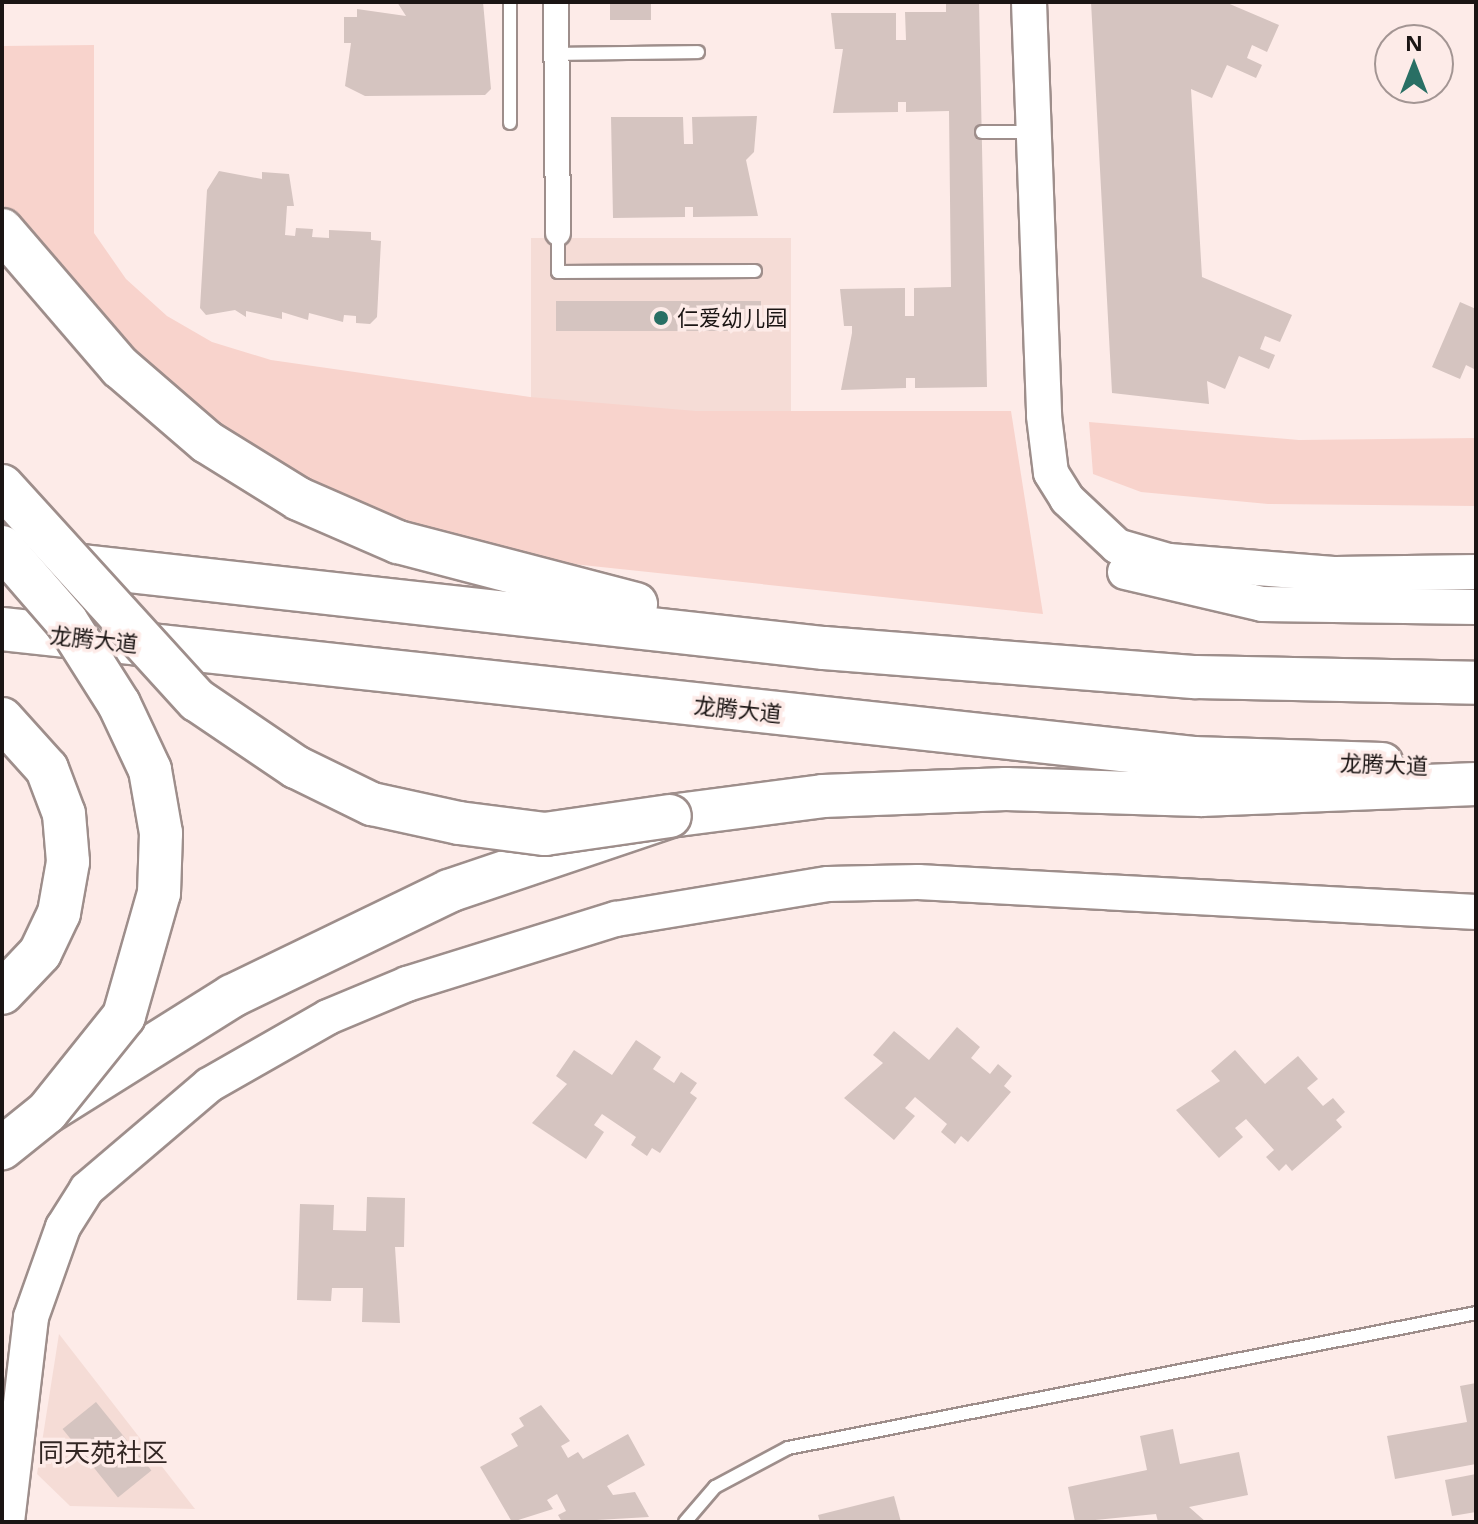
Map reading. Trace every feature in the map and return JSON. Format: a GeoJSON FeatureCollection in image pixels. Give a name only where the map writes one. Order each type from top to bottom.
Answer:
{"type":"FeatureCollection","features":[{"type":"Feature","properties":{"kind":"highway"},"geometry":{"type":"LineString","coordinates":[[2,230],[120,367],[207,442],[299,499],[398,542],[824,648]]}},
{"type":"Feature","properties":{"kind":"highway"},"geometry":{"type":"LineString","coordinates":[[2,486],[197,700],[296,767],[372,804],[459,823],[545,834],[823,796],[976,790],[1201,795],[1476,784]]}},
{"type":"Feature","properties":{"kind":"highway"},"geometry":{"type":"LineString","coordinates":[[2,547],[67,622],[119,704],[150,770],[161,833],[159,893],[124,1016],[47,1112]]}},
{"type":"Feature","properties":{"kind":"highway"},"geometry":{"type":"LineString","coordinates":[[2,557],[824,648],[1196,677],[1476,683]]}},
{"type":"Feature","properties":{"kind":"highway","name":"龙腾大道"},"geometry":{"type":"LineString","coordinates":[[2,629],[1193,758],[1476,765]]}},
{"type":"Feature","properties":{"kind":"highway"},"geometry":{"type":"LineString","coordinates":[[2,993],[40,953],[59,913],[68,862],[64,814],[47,769],[10,726]]}},
{"type":"Feature","properties":{"kind":"highway"},"geometry":{"type":"LineString","coordinates":[[2,1148],[47,1112],[232,996],[449,891],[670,816]]}},
{"type":"Feature","properties":{"kind":"main road"},"geometry":{"type":"LineString","coordinates":[[1029,2],[1044,416],[1051,473],[1084,544],[1130,574],[1262,604],[1476,607]]}},
{"type":"Feature","properties":{"kind":"main road"},"geometry":{"type":"LineString","coordinates":[[1051,473],[1084,520],[1138,555],[1336,574],[1476,572]]}},
{"type":"Feature","properties":{"kind":"main road"},"geometry":{"type":"LineString","coordinates":[[7,1522],[31,1317],[63,1227],[87,1189],[209,1085],[328,1017],[407,984],[616,919],[828,884],[918,882],[1476,912]]}},
{"type":"Feature","properties":{"kind":"street"},"geometry":{"type":"LineString","coordinates":[[556,2],[558,233]]}},
{"type":"Feature","properties":{"kind":"lane"},"geometry":{"type":"LineString","coordinates":[[510,2],[510,123]]}},
{"type":"Feature","properties":{"kind":"lane"},"geometry":{"type":"LineString","coordinates":[[557,54],[698,52]]}},
{"type":"Feature","properties":{"kind":"lane"},"geometry":{"type":"LineString","coordinates":[[982,132],[1034,131]]}},
{"type":"Feature","properties":{"kind":"lane"},"geometry":{"type":"LineString","coordinates":[[558,233],[558,272],[755,271]]}},
{"type":"Feature","properties":{"kind":"lane"},"geometry":{"type":"LineString","coordinates":[[685,1522],[715,1487],[788,1448],[1476,1313]]}},
{"type":"Feature","properties":{"kind":"shaded area"},"geometry":{"type":"Polygon","coordinates":[[[94,45],[94,233],[126,279],[167,316],[212,342],[271,360],[530,397],[696,411],[1011,411],[1043,614],[516,558],[459,545],[263,464],[133,359],[2,203],[2,46],[94,45]]]}},
{"type":"Feature","properties":{"kind":"shaded area","name":"仁爱幼儿园"},"geometry":{"type":"Polygon","coordinates":[[[531,238],[791,238],[791,412],[531,412],[531,238]]]}},
{"type":"Feature","properties":{"kind":"shaded area"},"geometry":{"type":"Polygon","coordinates":[[[1089,422],[1299,440],[1476,438],[1476,506],[1268,504],[1141,492],[1093,474],[1089,422]]]}},
{"type":"Feature","properties":{"kind":"shaded area"},"geometry":{"type":"Polygon","coordinates":[[[59,1334],[195,1509],[70,1506],[37,1474],[59,1334]]]}},
{"type":"Feature","properties":{"kind":"building"},"geometry":{"type":"Polygon","coordinates":[[[397,2],[483,2],[491,89],[485,95],[365,96],[345,86],[351,43],[344,43],[344,17],[357,17],[357,9],[406,16],[397,2]]]}},
{"type":"Feature","properties":{"kind":"building"},"geometry":{"type":"Polygon","coordinates":[[[610,2],[651,2],[651,20],[610,20],[610,2]]]}},
{"type":"Feature","properties":{"kind":"building"},"geometry":{"type":"Polygon","coordinates":[[[946,2],[979,2],[987,387],[915,388],[915,378],[906,378],[906,388],[841,390],[852,326],[844,326],[840,289],[905,288],[905,316],[914,316],[914,288],[951,287],[949,111],[906,112],[906,102],[898,102],[898,112],[833,113],[843,49],[835,49],[831,13],[896,13],[896,40],[906,40],[905,12],[946,12],[946,2]]]}},
{"type":"Feature","properties":{"kind":"building"},"geometry":{"type":"Polygon","coordinates":[[[1091,2],[1225,2],[1279,25],[1267,52],[1252,45],[1247,58],[1262,65],[1256,78],[1227,65],[1212,98],[1191,89],[1202,277],[1292,315],[1280,342],[1265,336],[1260,349],[1275,355],[1269,369],[1239,356],[1225,389],[1207,381],[1209,404],[1112,393],[1091,2]]]}},
{"type":"Feature","properties":{"kind":"building"},"geometry":{"type":"Polygon","coordinates":[[[757,116],[754,152],[746,160],[758,216],[693,217],[693,207],[685,207],[685,217],[613,218],[611,117],[683,117],[684,144],[693,144],[692,117],[757,116]]]}},
{"type":"Feature","properties":{"kind":"building"},"geometry":{"type":"Polygon","coordinates":[[[219,171],[262,179],[262,172],[289,174],[294,206],[287,206],[285,235],[295,236],[296,228],[313,229],[312,237],[329,238],[329,230],[371,232],[371,240],[381,241],[377,317],[370,324],[356,323],[356,316],[344,315],[343,322],[309,313],[308,320],[282,312],[282,319],[246,311],[246,317],[235,310],[206,315],[200,308],[207,190],[219,171]]]}},
{"type":"Feature","properties":{"kind":"building"},"geometry":{"type":"Polygon","coordinates":[[[556,301],[761,301],[761,331],[556,331],[556,301]]]}},
{"type":"Feature","properties":{"kind":"building"},"geometry":{"type":"Polygon","coordinates":[[[1460,302],[1476,309],[1476,370],[1466,365],[1460,379],[1432,367],[1460,302]]]}},
{"type":"Feature","properties":{"kind":"building"},"geometry":{"type":"Polygon","coordinates":[[[957,1027],[980,1047],[971,1058],[990,1074],[998,1064],[1012,1076],[1004,1086],[1011,1092],[968,1142],[961,1136],[955,1144],[941,1132],[947,1124],[915,1097],[905,1108],[915,1116],[894,1140],[844,1098],[883,1063],[873,1055],[894,1031],[929,1060],[957,1027]]]}},
{"type":"Feature","properties":{"kind":"building"},"geometry":{"type":"Polygon","coordinates":[[[636,1040],[661,1057],[653,1069],[674,1083],[681,1072],[697,1083],[690,1093],[697,1098],[660,1153],[652,1148],[647,1156],[631,1145],[636,1137],[602,1114],[594,1125],[604,1132],[586,1159],[532,1123],[567,1084],[556,1076],[574,1050],[612,1075],[636,1040]]]}},
{"type":"Feature","properties":{"kind":"building"},"geometry":{"type":"Polygon","coordinates":[[[1235,1050],[1265,1084],[1298,1056],[1318,1079],[1307,1088],[1323,1106],[1333,1098],[1345,1112],[1336,1120],[1342,1127],[1292,1171],[1286,1164],[1279,1171],[1266,1157],[1274,1150],[1246,1119],[1235,1128],[1243,1137],[1219,1158],[1176,1110],[1220,1081],[1211,1071],[1235,1050]]]}},
{"type":"Feature","properties":{"kind":"building"},"geometry":{"type":"Polygon","coordinates":[[[367,1197],[405,1198],[404,1247],[395,1247],[400,1323],[362,1322],[363,1288],[332,1288],[331,1301],[297,1300],[300,1204],[334,1205],[333,1230],[366,1231],[367,1197]]]}},
{"type":"Feature","properties":{"kind":"building"},"geometry":{"type":"Polygon","coordinates":[[[1476,1383],[1476,1464],[1395,1479],[1387,1436],[1467,1422],[1460,1386],[1476,1383]]]}},
{"type":"Feature","properties":{"kind":"building"},"geometry":{"type":"Polygon","coordinates":[[[96,1402],[151,1470],[118,1497],[63,1429],[96,1402]]]}},
{"type":"Feature","properties":{"kind":"building"},"geometry":{"type":"Polygon","coordinates":[[[541,1405],[570,1441],[561,1446],[568,1458],[578,1452],[583,1459],[628,1434],[645,1465],[607,1486],[613,1495],[635,1492],[649,1517],[562,1522],[558,1515],[566,1511],[557,1494],[547,1500],[553,1509],[512,1522],[480,1467],[518,1446],[511,1434],[524,1426],[519,1418],[541,1405]]]}},
{"type":"Feature","properties":{"kind":"building"},"geometry":{"type":"Polygon","coordinates":[[[1173,1429],[1180,1464],[1239,1452],[1248,1495],[1189,1507],[1206,1522],[1158,1522],[1156,1514],[1075,1522],[1068,1487],[1147,1470],[1140,1436],[1173,1429]]]}},
{"type":"Feature","properties":{"kind":"building"},"geometry":{"type":"Polygon","coordinates":[[[1476,1474],[1476,1512],[1452,1516],[1445,1480],[1476,1474]]]}},
{"type":"Feature","properties":{"kind":"building"},"geometry":{"type":"Polygon","coordinates":[[[894,1496],[901,1522],[820,1522],[818,1515],[894,1496]]]}},
{"type":"Feature","properties":{"kind":"place","name":"仁爱幼儿园"},"geometry":{"type":"Point","coordinates":[661,318]}},
{"type":"Feature","properties":{"kind":"district","name":"同天苑社区"},"geometry":{"type":"Point","coordinates":[103,1453]}}]}
